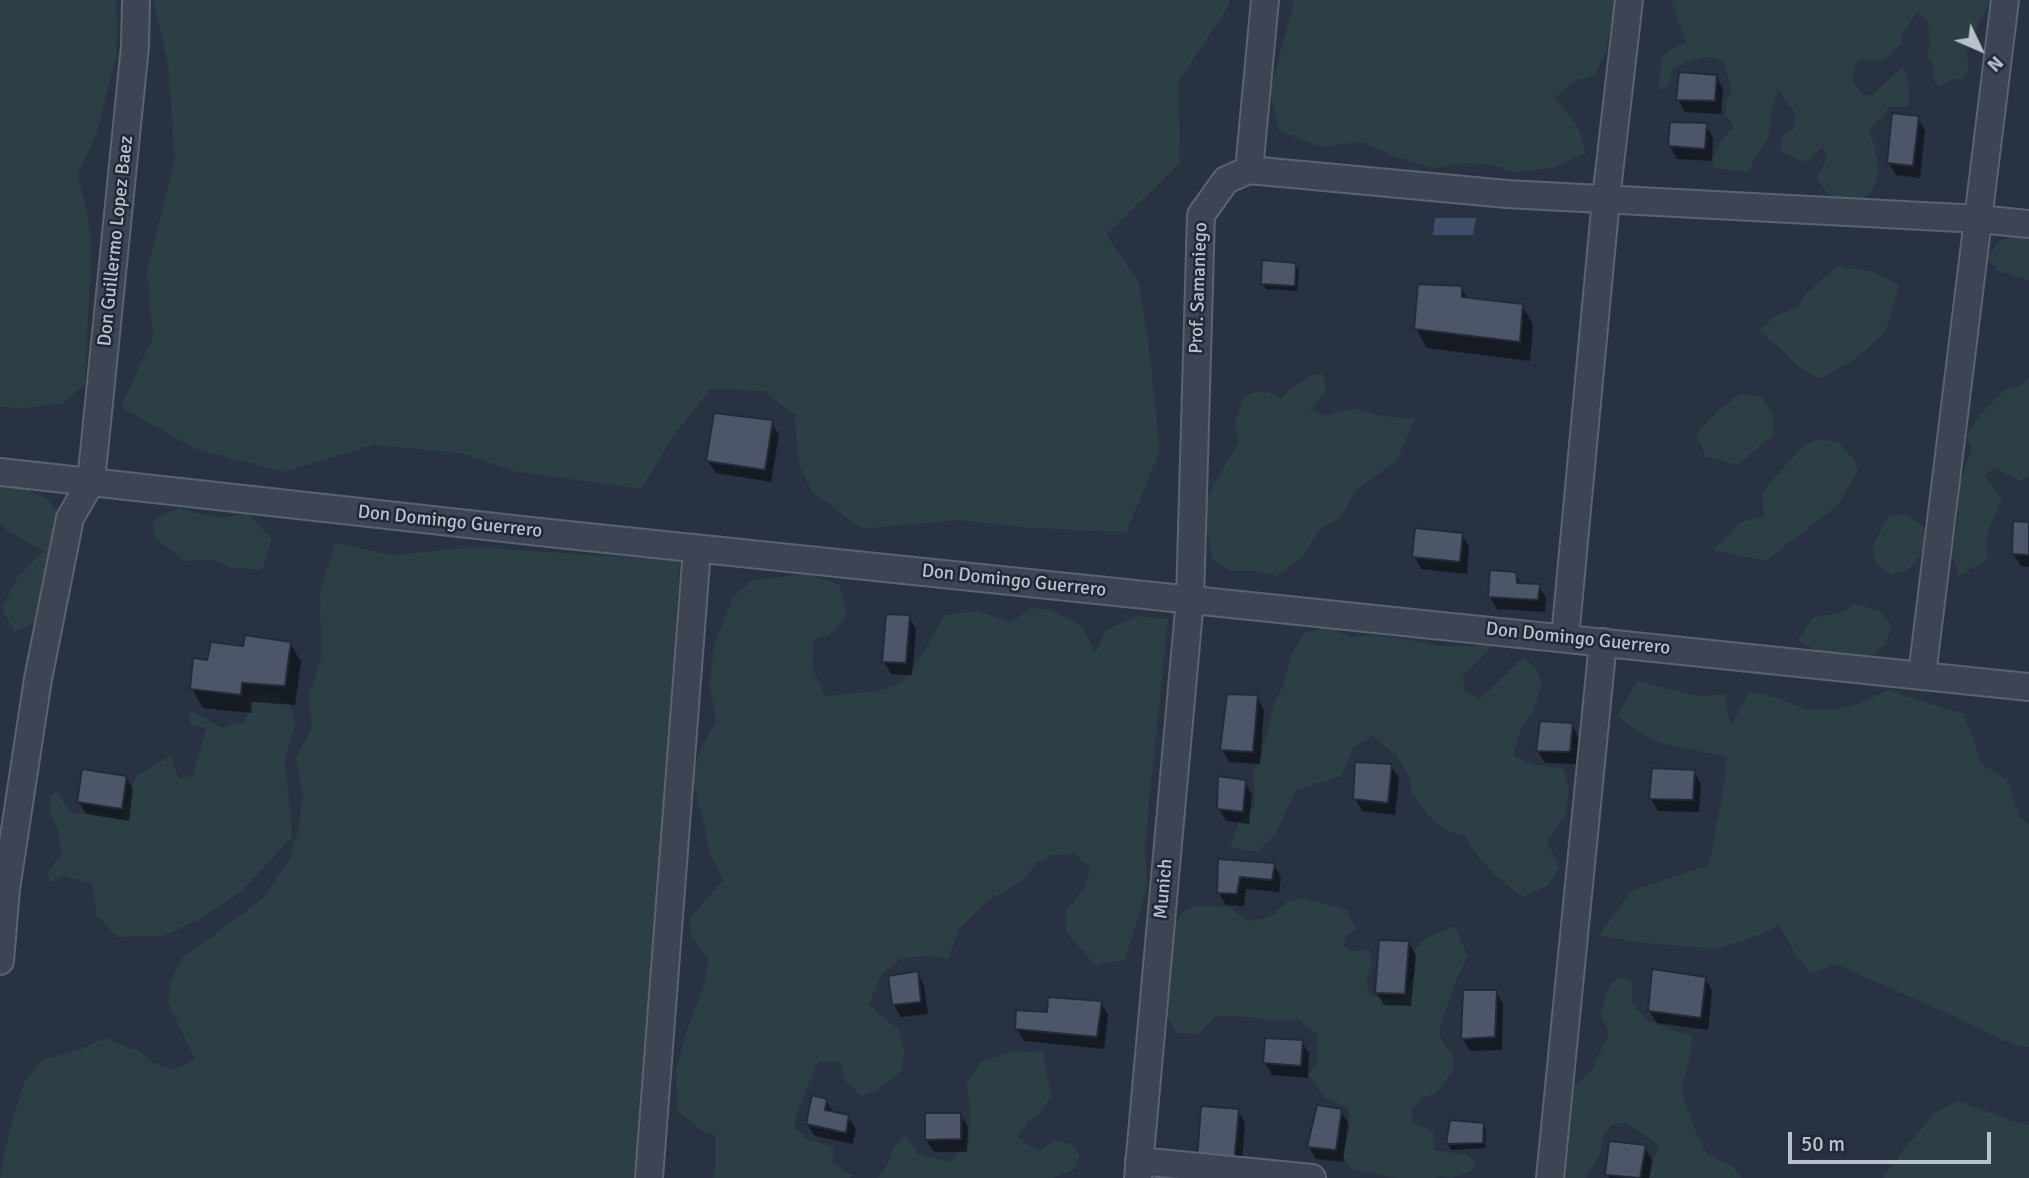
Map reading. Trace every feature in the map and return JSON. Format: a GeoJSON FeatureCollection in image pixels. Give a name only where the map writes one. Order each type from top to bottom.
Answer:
{"type":"FeatureCollection","features":[{"type":"Feature","properties":{"kind":"street","name":"Don Guillermo Lopez Baez"},"geometry":{"type":"LineString","coordinates":[[92,482],[135,46],[136,0]]}},
{"type":"Feature","properties":{"kind":"street"},"geometry":{"type":"LineString","coordinates":[[1265,0],[1249,170],[1507,194],[1979,219],[2029,224]]}},
{"type":"Feature","properties":{"kind":"street"},"geometry":{"type":"LineString","coordinates":[[1564,638],[1606,199],[1629,0]]}},
{"type":"Feature","properties":{"kind":"street"},"geometry":{"type":"LineString","coordinates":[[1922,675],[2005,0]]}},
{"type":"Feature","properties":{"kind":"street","name":"Prof. Samaniego"},"geometry":{"type":"LineString","coordinates":[[1189,599],[1201,215],[1226,180],[1249,170]]}},
{"type":"Feature","properties":{"kind":"street","name":"Don Domingo Guerrero"},"geometry":{"type":"LineString","coordinates":[[0,472],[698,549],[2029,687]]}},
{"type":"Feature","properties":{"kind":"street"},"geometry":{"type":"LineString","coordinates":[[0,961],[6,889],[38,679],[70,518],[92,482]]}},
{"type":"Feature","properties":{"kind":"street"},"geometry":{"type":"LineString","coordinates":[[649,1178],[698,549]]}},
{"type":"Feature","properties":{"kind":"street","name":"Munich"},"geometry":{"type":"LineString","coordinates":[[1138,1170],[1189,599]]}},
{"type":"Feature","properties":{"kind":"street"},"geometry":{"type":"LineString","coordinates":[[1550,1178],[1604,642]]}},
{"type":"Feature","properties":{"kind":"street"},"geometry":{"type":"LineString","coordinates":[[1138,1170],[1312,1178]]}},
{"type":"Feature","properties":{"kind":"green space"},"geometry":{"type":"Polygon","coordinates":[[[0,0],[116,0],[117,54],[96,135],[78,174],[89,222],[91,255],[85,385],[61,404],[24,408],[0,407],[0,0]]]}},
{"type":"Feature","properties":{"kind":"green space"},"geometry":{"type":"Polygon","coordinates":[[[154,0],[1229,0],[1230,4],[1178,82],[1180,163],[1106,235],[1139,282],[1160,450],[1126,532],[1029,528],[958,520],[862,529],[812,492],[799,465],[795,415],[763,391],[711,389],[675,434],[641,489],[513,471],[460,453],[373,445],[283,472],[196,449],[121,407],[153,337],[147,270],[175,160],[168,66],[154,0]]]}},
{"type":"Feature","properties":{"kind":"green space"},"geometry":{"type":"Polygon","coordinates":[[[1292,0],[1616,0],[1605,54],[1594,76],[1574,81],[1555,98],[1577,125],[1586,153],[1552,168],[1515,172],[1490,165],[1465,163],[1433,168],[1396,157],[1362,142],[1321,147],[1279,131],[1270,90],[1293,6],[1292,0]]]}},
{"type":"Feature","properties":{"kind":"green space"},"geometry":{"type":"Polygon","coordinates":[[[1671,0],[1990,1],[1966,52],[1969,66],[1964,78],[1939,87],[1934,80],[1935,68],[1927,56],[1930,46],[1928,21],[1917,12],[1902,35],[1901,43],[1886,59],[1863,59],[1855,65],[1853,82],[1869,97],[1902,68],[1907,76],[1910,97],[1906,107],[1889,107],[1868,131],[1875,145],[1879,175],[1872,191],[1861,200],[1845,205],[1826,192],[1817,177],[1827,158],[1823,147],[1808,161],[1780,151],[1782,136],[1793,130],[1795,113],[1778,90],[1771,111],[1769,137],[1749,172],[1714,168],[1712,159],[1721,141],[1734,125],[1725,115],[1731,92],[1728,76],[1723,61],[1711,57],[1691,60],[1673,68],[1669,85],[1659,91],[1661,59],[1670,50],[1686,42],[1671,0]]]}},
{"type":"Feature","properties":{"kind":"green space"},"geometry":{"type":"Polygon","coordinates":[[[2022,235],[2029,236],[2029,281],[1997,270],[1988,259],[1997,243],[2022,235]]]}},
{"type":"Feature","properties":{"kind":"green space"},"geometry":{"type":"Polygon","coordinates":[[[1837,267],[1871,271],[1899,285],[1885,333],[1854,360],[1820,379],[1798,366],[1759,331],[1774,317],[1797,307],[1806,293],[1837,267]]]}},
{"type":"Feature","properties":{"kind":"green space"},"geometry":{"type":"Polygon","coordinates":[[[1322,373],[1326,391],[1310,410],[1327,416],[1354,408],[1381,416],[1415,419],[1397,460],[1356,490],[1341,517],[1319,530],[1303,556],[1278,576],[1254,571],[1231,571],[1212,559],[1208,537],[1200,520],[1213,485],[1239,442],[1235,425],[1243,398],[1254,391],[1268,392],[1281,399],[1311,376],[1322,373]]]}},
{"type":"Feature","properties":{"kind":"green space"},"geometry":{"type":"Polygon","coordinates":[[[2029,378],[2029,476],[2020,481],[1995,468],[1984,475],[2002,499],[1986,536],[1988,559],[1959,576],[1952,556],[1960,482],[1972,448],[1966,436],[1980,415],[2006,389],[2016,387],[2029,378]]]}},
{"type":"Feature","properties":{"kind":"green space"},"geometry":{"type":"Polygon","coordinates":[[[1739,394],[1761,396],[1773,415],[1774,434],[1738,465],[1706,457],[1696,434],[1739,394]]]}},
{"type":"Feature","properties":{"kind":"green space"},"geometry":{"type":"Polygon","coordinates":[[[1820,439],[1838,442],[1854,459],[1858,470],[1839,504],[1766,561],[1713,550],[1741,522],[1764,516],[1762,495],[1770,483],[1803,446],[1820,439]]]}},
{"type":"Feature","properties":{"kind":"green space"},"geometry":{"type":"Polygon","coordinates":[[[0,480],[26,488],[48,500],[62,518],[38,621],[15,632],[2,610],[16,579],[43,551],[6,530],[0,522],[0,480]]]}},
{"type":"Feature","properties":{"kind":"green space"},"geometry":{"type":"Polygon","coordinates":[[[179,508],[219,518],[248,514],[272,539],[262,570],[232,568],[215,560],[184,561],[154,537],[153,520],[179,508]]]}},
{"type":"Feature","properties":{"kind":"green space"},"geometry":{"type":"Polygon","coordinates":[[[1908,514],[1924,527],[1925,551],[1909,569],[1891,575],[1876,564],[1872,546],[1889,516],[1908,514]]]}},
{"type":"Feature","properties":{"kind":"green space"},"geometry":{"type":"Polygon","coordinates":[[[336,543],[392,555],[475,547],[680,561],[639,1178],[0,1178],[9,1133],[24,1082],[45,1059],[79,1050],[105,1038],[139,1051],[154,1063],[173,1069],[195,1060],[168,1002],[170,982],[183,956],[262,899],[290,859],[299,827],[303,795],[296,758],[312,728],[309,695],[321,659],[320,591],[336,543]]]}},
{"type":"Feature","properties":{"kind":"green space"},"geometry":{"type":"Polygon","coordinates":[[[807,574],[840,585],[847,616],[830,634],[812,641],[814,672],[825,696],[878,691],[901,683],[923,653],[945,615],[979,611],[1010,623],[1031,608],[1051,610],[1082,626],[1095,653],[1106,630],[1137,616],[1168,619],[1145,843],[1147,888],[1125,960],[1095,965],[1066,932],[1066,911],[1086,886],[1090,869],[1075,854],[1054,855],[1038,862],[1022,881],[988,901],[960,928],[948,958],[924,956],[900,959],[882,974],[869,1004],[898,1028],[905,1053],[900,1072],[878,1090],[862,1096],[845,1081],[840,1062],[818,1062],[794,1126],[807,1139],[834,1147],[832,1163],[853,1176],[713,1178],[715,1135],[701,1130],[678,1111],[676,1071],[685,1035],[702,992],[709,961],[690,933],[689,919],[723,880],[711,855],[693,779],[699,752],[716,721],[710,685],[714,645],[733,597],[752,580],[807,574]]]}},
{"type":"Feature","properties":{"kind":"green space"},"geometry":{"type":"Polygon","coordinates":[[[1854,604],[1880,611],[1892,626],[1885,645],[1866,658],[1829,655],[1798,640],[1813,618],[1842,612],[1854,604]]]}},
{"type":"Feature","properties":{"kind":"green space"},"geometry":{"type":"Polygon","coordinates":[[[1330,627],[1350,637],[1371,635],[1439,646],[1493,646],[1463,675],[1464,691],[1480,699],[1523,657],[1538,671],[1541,685],[1534,710],[1522,727],[1513,754],[1525,763],[1563,769],[1569,789],[1566,814],[1547,841],[1559,868],[1548,885],[1523,897],[1496,877],[1472,849],[1465,835],[1446,831],[1431,818],[1412,793],[1409,776],[1397,756],[1373,736],[1354,747],[1341,776],[1296,790],[1276,833],[1257,852],[1230,847],[1239,822],[1255,806],[1254,770],[1262,754],[1273,708],[1292,654],[1305,632],[1330,627]]]}},
{"type":"Feature","properties":{"kind":"green space"},"geometry":{"type":"Polygon","coordinates":[[[1637,681],[1697,696],[1724,694],[1731,726],[1749,692],[1769,695],[1808,710],[1835,710],[1889,690],[1963,714],[1974,740],[1979,762],[2007,780],[2019,816],[2029,825],[2029,1048],[2005,1041],[1836,964],[1812,973],[1797,957],[1779,925],[1762,934],[1717,949],[1635,942],[1599,935],[1631,891],[1709,865],[1723,792],[1727,757],[1660,743],[1640,733],[1617,716],[1637,681]]]}},
{"type":"Feature","properties":{"kind":"green space"},"geometry":{"type":"Polygon","coordinates":[[[272,693],[289,703],[296,723],[285,759],[292,837],[241,892],[204,917],[163,936],[117,937],[96,915],[93,884],[62,876],[49,883],[48,870],[62,855],[58,830],[50,814],[50,796],[56,791],[72,814],[105,812],[121,821],[136,776],[171,756],[178,778],[193,776],[206,728],[190,725],[190,709],[222,728],[246,722],[249,696],[272,693]]]}},
{"type":"Feature","properties":{"kind":"green space"},"geometry":{"type":"Polygon","coordinates":[[[1302,898],[1347,910],[1356,929],[1346,937],[1344,946],[1351,951],[1369,950],[1372,964],[1366,982],[1370,996],[1392,1000],[1406,996],[1415,971],[1415,950],[1426,937],[1455,926],[1468,957],[1458,975],[1439,1033],[1452,1054],[1453,1070],[1436,1094],[1424,1097],[1412,1109],[1412,1123],[1433,1131],[1434,1150],[1466,1155],[1475,1162],[1471,1171],[1452,1178],[1396,1178],[1352,1169],[1342,1155],[1350,1127],[1349,1108],[1325,1098],[1308,1075],[1317,1062],[1318,1035],[1299,1020],[1275,1021],[1216,1016],[1198,1034],[1177,1033],[1168,1018],[1167,964],[1175,923],[1183,912],[1197,906],[1217,906],[1231,908],[1247,920],[1256,921],[1274,914],[1286,902],[1302,898]]]}},
{"type":"Feature","properties":{"kind":"green space"},"geometry":{"type":"Polygon","coordinates":[[[1618,978],[1632,981],[1632,1002],[1646,1020],[1691,1035],[1692,1045],[1681,1085],[1685,1102],[1698,1138],[1708,1155],[1733,1166],[1741,1178],[1650,1178],[1659,1145],[1627,1123],[1613,1124],[1603,1135],[1601,1153],[1586,1178],[1562,1178],[1571,1120],[1564,1093],[1593,1068],[1609,1033],[1600,1014],[1610,985],[1618,978]]]}},
{"type":"Feature","properties":{"kind":"green space"},"geometry":{"type":"Polygon","coordinates":[[[1043,1051],[1051,1097],[1018,1137],[1038,1151],[1054,1141],[1071,1144],[1080,1155],[1075,1169],[1053,1178],[878,1178],[894,1147],[906,1135],[919,1155],[951,1162],[969,1143],[970,1103],[966,1085],[981,1062],[1011,1052],[1043,1051]]]}},
{"type":"Feature","properties":{"kind":"green space"},"geometry":{"type":"Polygon","coordinates":[[[1958,1101],[2029,1125],[2029,1178],[1884,1178],[1936,1112],[1958,1101]]]}},
{"type":"Feature","properties":{"kind":"water"},"geometry":{"type":"Polygon","coordinates":[[[1435,218],[1476,218],[1473,235],[1433,235],[1435,218]]]}},
{"type":"Feature","properties":{"kind":"building"},"geometry":{"type":"Polygon","coordinates":[[[1679,72],[1717,75],[1715,101],[1676,100],[1679,72]]]}},
{"type":"Feature","properties":{"kind":"building"},"geometry":{"type":"Polygon","coordinates":[[[1892,113],[1919,116],[1913,166],[1887,163],[1892,113]]]}},
{"type":"Feature","properties":{"kind":"building"},"geometry":{"type":"Polygon","coordinates":[[[1670,122],[1707,123],[1705,149],[1668,146],[1670,122]]]}},
{"type":"Feature","properties":{"kind":"building"},"geometry":{"type":"Polygon","coordinates":[[[1262,260],[1296,263],[1295,286],[1261,284],[1262,260]]]}},
{"type":"Feature","properties":{"kind":"building"},"geometry":{"type":"Polygon","coordinates":[[[1418,284],[1462,286],[1462,297],[1523,304],[1520,342],[1414,329],[1418,284]]]}},
{"type":"Feature","properties":{"kind":"building"},"geometry":{"type":"Polygon","coordinates":[[[714,413],[773,420],[765,470],[706,461],[714,413]]]}},
{"type":"Feature","properties":{"kind":"building"},"geometry":{"type":"Polygon","coordinates":[[[2013,521],[2029,522],[2029,555],[2012,554],[2013,521]]]}},
{"type":"Feature","properties":{"kind":"building"},"geometry":{"type":"Polygon","coordinates":[[[1415,528],[1463,533],[1460,562],[1412,557],[1415,528]]]}},
{"type":"Feature","properties":{"kind":"building"},"geometry":{"type":"Polygon","coordinates":[[[1490,570],[1516,572],[1517,583],[1540,584],[1538,600],[1488,597],[1490,570]]]}},
{"type":"Feature","properties":{"kind":"building"},"geometry":{"type":"Polygon","coordinates":[[[886,614],[910,615],[906,663],[882,662],[886,614]]]}},
{"type":"Feature","properties":{"kind":"building"},"geometry":{"type":"Polygon","coordinates":[[[245,635],[291,642],[285,686],[242,683],[241,695],[190,689],[193,658],[207,660],[211,642],[243,646],[245,635]]]}},
{"type":"Feature","properties":{"kind":"building"},"geometry":{"type":"Polygon","coordinates":[[[1227,694],[1258,695],[1253,752],[1220,750],[1227,694]]]}},
{"type":"Feature","properties":{"kind":"building"},"geometry":{"type":"Polygon","coordinates":[[[1540,721],[1573,723],[1570,752],[1536,751],[1540,721]]]}},
{"type":"Feature","properties":{"kind":"building"},"geometry":{"type":"Polygon","coordinates":[[[1355,762],[1392,764],[1388,803],[1353,799],[1355,762]]]}},
{"type":"Feature","properties":{"kind":"building"},"geometry":{"type":"Polygon","coordinates":[[[1652,768],[1695,770],[1693,800],[1649,799],[1652,768]]]}},
{"type":"Feature","properties":{"kind":"building"},"geometry":{"type":"Polygon","coordinates":[[[82,769],[127,776],[122,809],[77,802],[82,769]]]}},
{"type":"Feature","properties":{"kind":"building"},"geometry":{"type":"Polygon","coordinates":[[[1218,776],[1246,780],[1243,812],[1217,809],[1218,776]]]}},
{"type":"Feature","properties":{"kind":"building"},"geometry":{"type":"Polygon","coordinates":[[[1218,859],[1275,863],[1272,880],[1240,877],[1237,894],[1217,893],[1218,859]]]}},
{"type":"Feature","properties":{"kind":"building"},"geometry":{"type":"Polygon","coordinates":[[[1379,940],[1409,941],[1405,994],[1375,993],[1379,940]]]}},
{"type":"Feature","properties":{"kind":"building"},"geometry":{"type":"Polygon","coordinates":[[[1652,969],[1706,977],[1701,1018],[1648,1011],[1652,969]]]}},
{"type":"Feature","properties":{"kind":"building"},"geometry":{"type":"Polygon","coordinates":[[[918,971],[921,1002],[892,1005],[888,976],[918,971]]]}},
{"type":"Feature","properties":{"kind":"building"},"geometry":{"type":"Polygon","coordinates":[[[1463,990],[1497,990],[1495,1037],[1461,1039],[1463,990]]]}},
{"type":"Feature","properties":{"kind":"building"},"geometry":{"type":"Polygon","coordinates":[[[1048,997],[1102,1001],[1097,1037],[1015,1029],[1016,1010],[1047,1012],[1048,997]]]}},
{"type":"Feature","properties":{"kind":"building"},"geometry":{"type":"Polygon","coordinates":[[[1265,1038],[1303,1040],[1301,1066],[1263,1063],[1265,1038]]]}},
{"type":"Feature","properties":{"kind":"building"},"geometry":{"type":"Polygon","coordinates":[[[812,1095],[827,1099],[825,1110],[849,1115],[846,1133],[806,1124],[812,1095]]]}},
{"type":"Feature","properties":{"kind":"building"},"geometry":{"type":"Polygon","coordinates":[[[1317,1105],[1342,1109],[1336,1150],[1307,1147],[1317,1105]]]}},
{"type":"Feature","properties":{"kind":"building"},"geometry":{"type":"Polygon","coordinates":[[[1201,1106],[1239,1109],[1234,1163],[1197,1160],[1201,1106]]]}},
{"type":"Feature","properties":{"kind":"building"},"geometry":{"type":"Polygon","coordinates":[[[925,1113],[961,1113],[961,1139],[925,1140],[925,1113]]]}},
{"type":"Feature","properties":{"kind":"building"},"geometry":{"type":"Polygon","coordinates":[[[1450,1120],[1484,1123],[1483,1143],[1446,1144],[1450,1120]]]}},
{"type":"Feature","properties":{"kind":"building"},"geometry":{"type":"Polygon","coordinates":[[[1609,1141],[1646,1145],[1640,1178],[1605,1175],[1609,1141]]]}}]}
